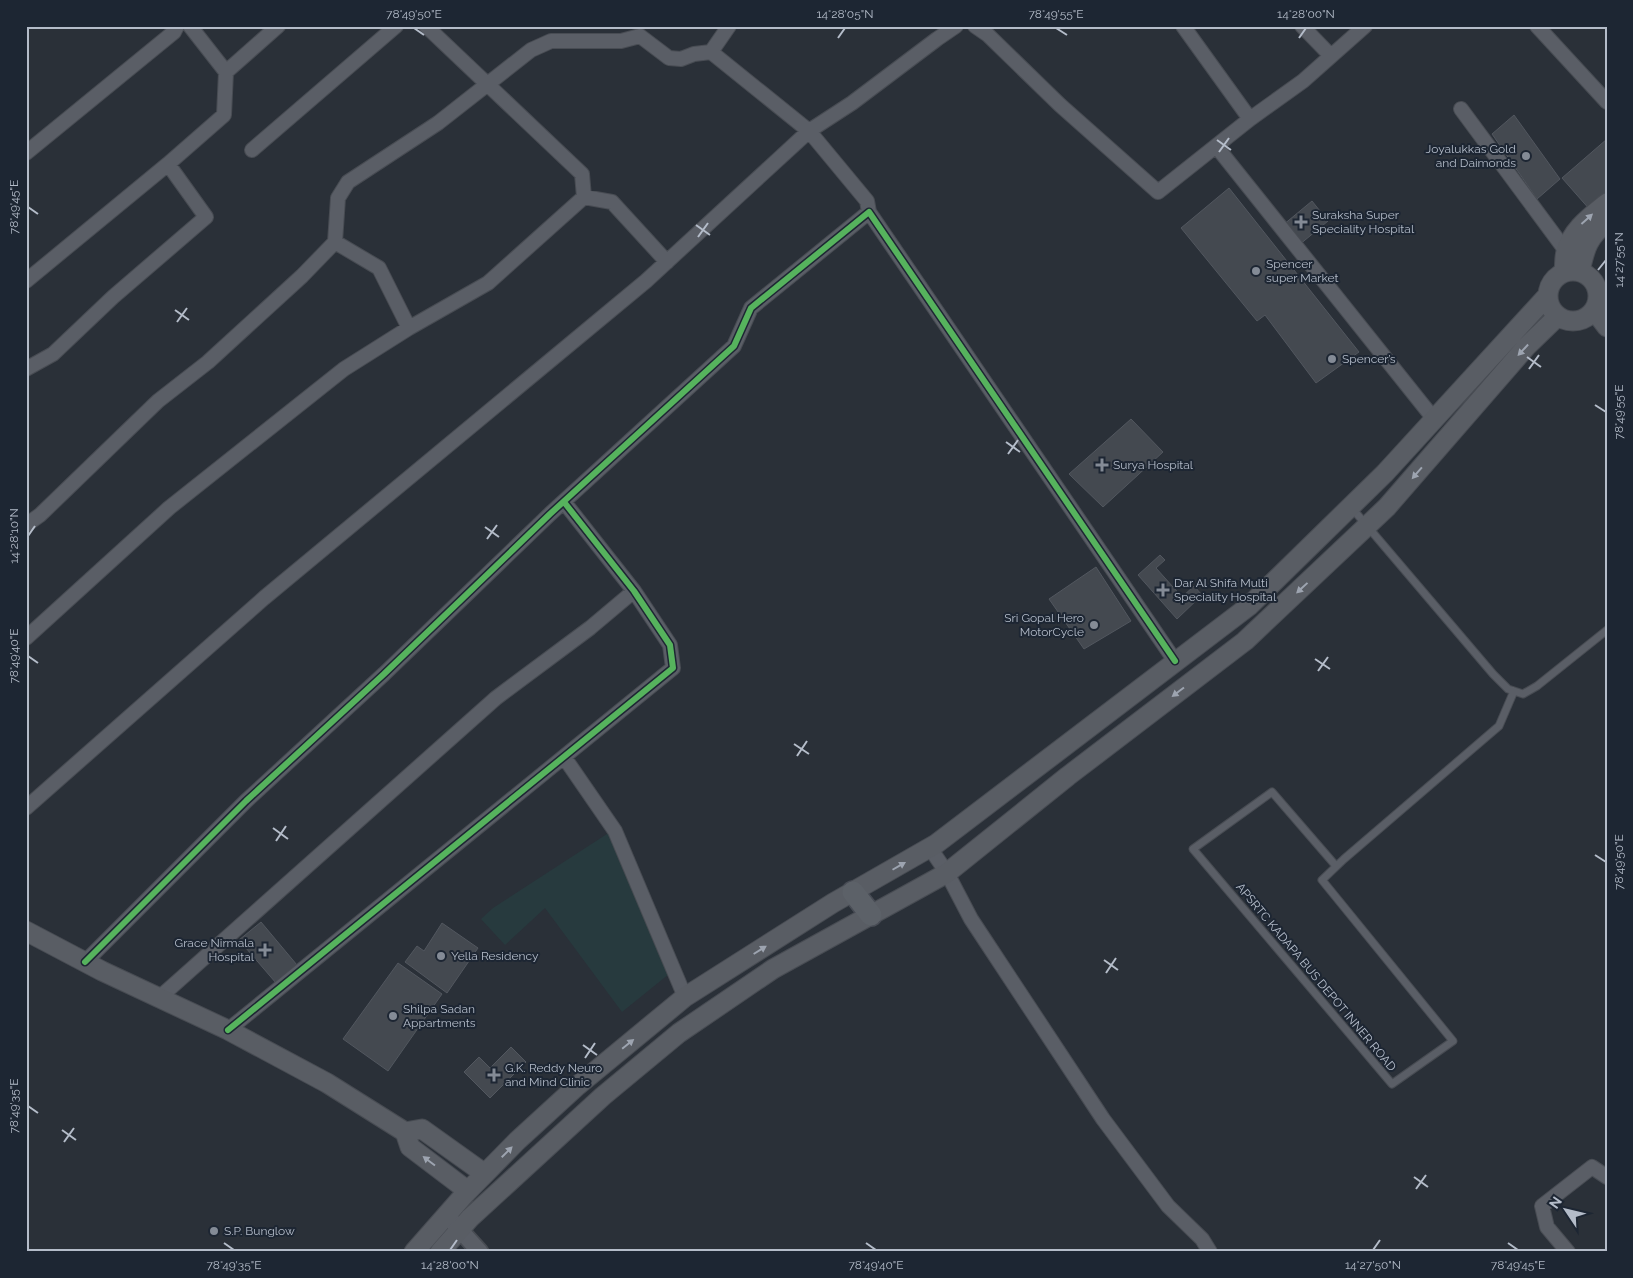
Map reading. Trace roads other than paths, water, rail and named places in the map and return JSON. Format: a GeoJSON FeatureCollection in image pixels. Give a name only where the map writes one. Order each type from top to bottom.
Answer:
{"type":"FeatureCollection","features":[{"type":"Feature","properties":{"kind":"main road"},"geometry":{"type":"LineString","coordinates":[[1572,272],[1566,251],[1575,233],[1583,222],[1607,202]]}},
{"type":"Feature","properties":{"kind":"main road"},"geometry":{"type":"LineString","coordinates":[[1572,272],[1590,238],[1607,222]]}},
{"type":"Feature","properties":{"kind":"main road"},"geometry":{"type":"LineString","coordinates":[[1599,302],[1588,316],[1573,321],[1566,320],[1552,311],[1549,304],[1549,287],[1554,279],[1572,272],[1592,278],[1596,286],[1607,328]]}},
{"type":"Feature","properties":{"kind":"main road"},"geometry":{"type":"LineString","coordinates":[[414,1252],[468,1191],[576,1087],[685,997],[853,892],[930,848],[1249,606],[1385,473],[1548,295]]}},
{"type":"Feature","properties":{"kind":"main road"},"geometry":{"type":"LineString","coordinates":[[440,1252],[470,1218],[603,1096],[680,1033],[773,970],[947,873],[1068,776],[1245,641],[1387,507],[1526,347],[1558,316]]}},
{"type":"Feature","properties":{"kind":"main road"},"geometry":{"type":"LineString","coordinates":[[853,892],[870,915]]}},
{"type":"Feature","properties":{"kind":"main road"},"geometry":{"type":"LineString","coordinates":[[26,931],[85,962],[228,1030],[327,1083],[405,1132],[422,1130],[485,1174]]}},
{"type":"Feature","properties":{"kind":"main road"},"geometry":{"type":"LineString","coordinates":[[405,1132],[410,1147],[468,1191]]}},
{"type":"Feature","properties":{"kind":"street"},"geometry":{"type":"LineString","coordinates":[[26,154],[174,32],[177,26]]}},
{"type":"Feature","properties":{"kind":"street"},"geometry":{"type":"LineString","coordinates":[[26,281],[168,164],[224,115],[226,72],[190,26]]}},
{"type":"Feature","properties":{"kind":"street"},"geometry":{"type":"LineString","coordinates":[[226,72],[278,26]]}},
{"type":"Feature","properties":{"kind":"street"},"geometry":{"type":"LineString","coordinates":[[252,150],[396,26]]}},
{"type":"Feature","properties":{"kind":"street"},"geometry":{"type":"LineString","coordinates":[[426,26],[582,174],[584,197]]}},
{"type":"Feature","properties":{"kind":"street"},"geometry":{"type":"LineString","coordinates":[[711,52],[729,26]]}},
{"type":"Feature","properties":{"kind":"street"},"geometry":{"type":"LineString","coordinates":[[26,808],[264,598],[563,352],[668,262],[809,131],[852,103],[937,38],[956,26]]}},
{"type":"Feature","properties":{"kind":"street"},"geometry":{"type":"LineString","coordinates":[[975,26],[988,35],[1060,106],[1158,192],[1250,119],[1303,81],[1365,26]]}},
{"type":"Feature","properties":{"kind":"street"},"geometry":{"type":"LineString","coordinates":[[1183,26],[1250,119]]}},
{"type":"Feature","properties":{"kind":"street"},"geometry":{"type":"LineString","coordinates":[[1302,26],[1331,56]]}},
{"type":"Feature","properties":{"kind":"street"},"geometry":{"type":"LineString","coordinates":[[1537,26],[1607,102]]}},
{"type":"Feature","properties":{"kind":"street"},"geometry":{"type":"LineString","coordinates":[[26,525],[40,515],[158,401],[208,362],[302,276],[335,242],[338,198],[348,182],[438,123],[531,50],[551,41],[621,42],[641,31],[668,58],[681,59],[694,54],[711,52],[809,131],[867,201],[869,212],[1175,661]]}},
{"type":"Feature","properties":{"kind":"street"},"geometry":{"type":"LineString","coordinates":[[1461,109],[1566,251]]}},
{"type":"Feature","properties":{"kind":"street"},"geometry":{"type":"LineString","coordinates":[[1216,146],[1434,419]]}},
{"type":"Feature","properties":{"kind":"street"},"geometry":{"type":"LineString","coordinates":[[26,369],[53,354],[113,297],[206,218],[168,164]]}},
{"type":"Feature","properties":{"kind":"street"},"geometry":{"type":"LineString","coordinates":[[584,197],[612,202],[668,262]]}},
{"type":"Feature","properties":{"kind":"street"},"geometry":{"type":"LineString","coordinates":[[26,638],[169,508],[344,369],[408,328],[488,283],[584,197]]}},
{"type":"Feature","properties":{"kind":"street"},"geometry":{"type":"LineString","coordinates":[[85,962],[246,801],[377,681],[564,502],[734,346],[751,308],[869,212]]}},
{"type":"Feature","properties":{"kind":"street"},"geometry":{"type":"LineString","coordinates":[[335,242],[379,268],[408,328]]}},
{"type":"Feature","properties":{"kind":"street"},"geometry":{"type":"LineString","coordinates":[[228,1030],[673,668],[670,645],[634,591],[564,502]]}},
{"type":"Feature","properties":{"kind":"street"},"geometry":{"type":"LineString","coordinates":[[159,998],[496,698],[590,628],[634,591]]}},
{"type":"Feature","properties":{"kind":"street"},"geometry":{"type":"LineString","coordinates":[[564,757],[615,831],[685,997]]}},
{"type":"Feature","properties":{"kind":"street"},"geometry":{"type":"LineString","coordinates":[[930,848],[947,873],[971,919],[1103,1118],[1168,1206],[1202,1239],[1210,1252]]}},
{"type":"Feature","properties":{"kind":"street"},"geometry":{"type":"LineString","coordinates":[[1568,1252],[1547,1227],[1542,1206],[1592,1167],[1607,1177]]}},
{"type":"Feature","properties":{"kind":"street"},"geometry":{"type":"LineString","coordinates":[[446,1216],[480,1252]]}},
{"type":"Feature","properties":{"kind":"lane"},"geometry":{"type":"LineString","coordinates":[[1351,506],[1493,674],[1508,689],[1523,694],[1537,686],[1607,630]]}},
{"type":"Feature","properties":{"kind":"lane","name":"APSRTC KADAPA BUS DEPOT INNER ROAD"},"geometry":{"type":"LineString","coordinates":[[1336,866],[1272,792],[1193,849],[1392,1084],[1453,1041],[1322,880],[1499,726],[1514,691]]}},
{"type":"Feature","properties":{"kind":"place","name":"Joyalukkas Gold and Daimonds"},"geometry":{"type":"Point","coordinates":[1526,156]}},
{"type":"Feature","properties":{"kind":"place","name":"Suraksha Super Speciality Hospital"},"geometry":{"type":"Point","coordinates":[1301,222]}},
{"type":"Feature","properties":{"kind":"place","name":"Spencer super Market"},"geometry":{"type":"Point","coordinates":[1256,271]}},
{"type":"Feature","properties":{"kind":"place","name":"Spencer’s"},"geometry":{"type":"Point","coordinates":[1332,359]}},
{"type":"Feature","properties":{"kind":"place","name":"Surya Hospital"},"geometry":{"type":"Point","coordinates":[1102,465]}},
{"type":"Feature","properties":{"kind":"place","name":"Dar Al Shifa Multi Speciality Hospital"},"geometry":{"type":"Point","coordinates":[1163,590]}},
{"type":"Feature","properties":{"kind":"place","name":"Sri Gopal Hero MotorCycle"},"geometry":{"type":"Point","coordinates":[1094,625]}},
{"type":"Feature","properties":{"kind":"place","name":"Grace Nirmala Hospital"},"geometry":{"type":"Point","coordinates":[265,950]}},
{"type":"Feature","properties":{"kind":"place","name":"Yella Residency"},"geometry":{"type":"Point","coordinates":[441,956]}},
{"type":"Feature","properties":{"kind":"place","name":"Shilpa Sadan Appartments"},"geometry":{"type":"Point","coordinates":[393,1016]}},
{"type":"Feature","properties":{"kind":"place","name":"G.K. Reddy Neuro and Mind Clinic"},"geometry":{"type":"Point","coordinates":[494,1075]}},
{"type":"Feature","properties":{"kind":"place","name":"S.P. Bunglow"},"geometry":{"type":"Point","coordinates":[214,1231]}}]}
